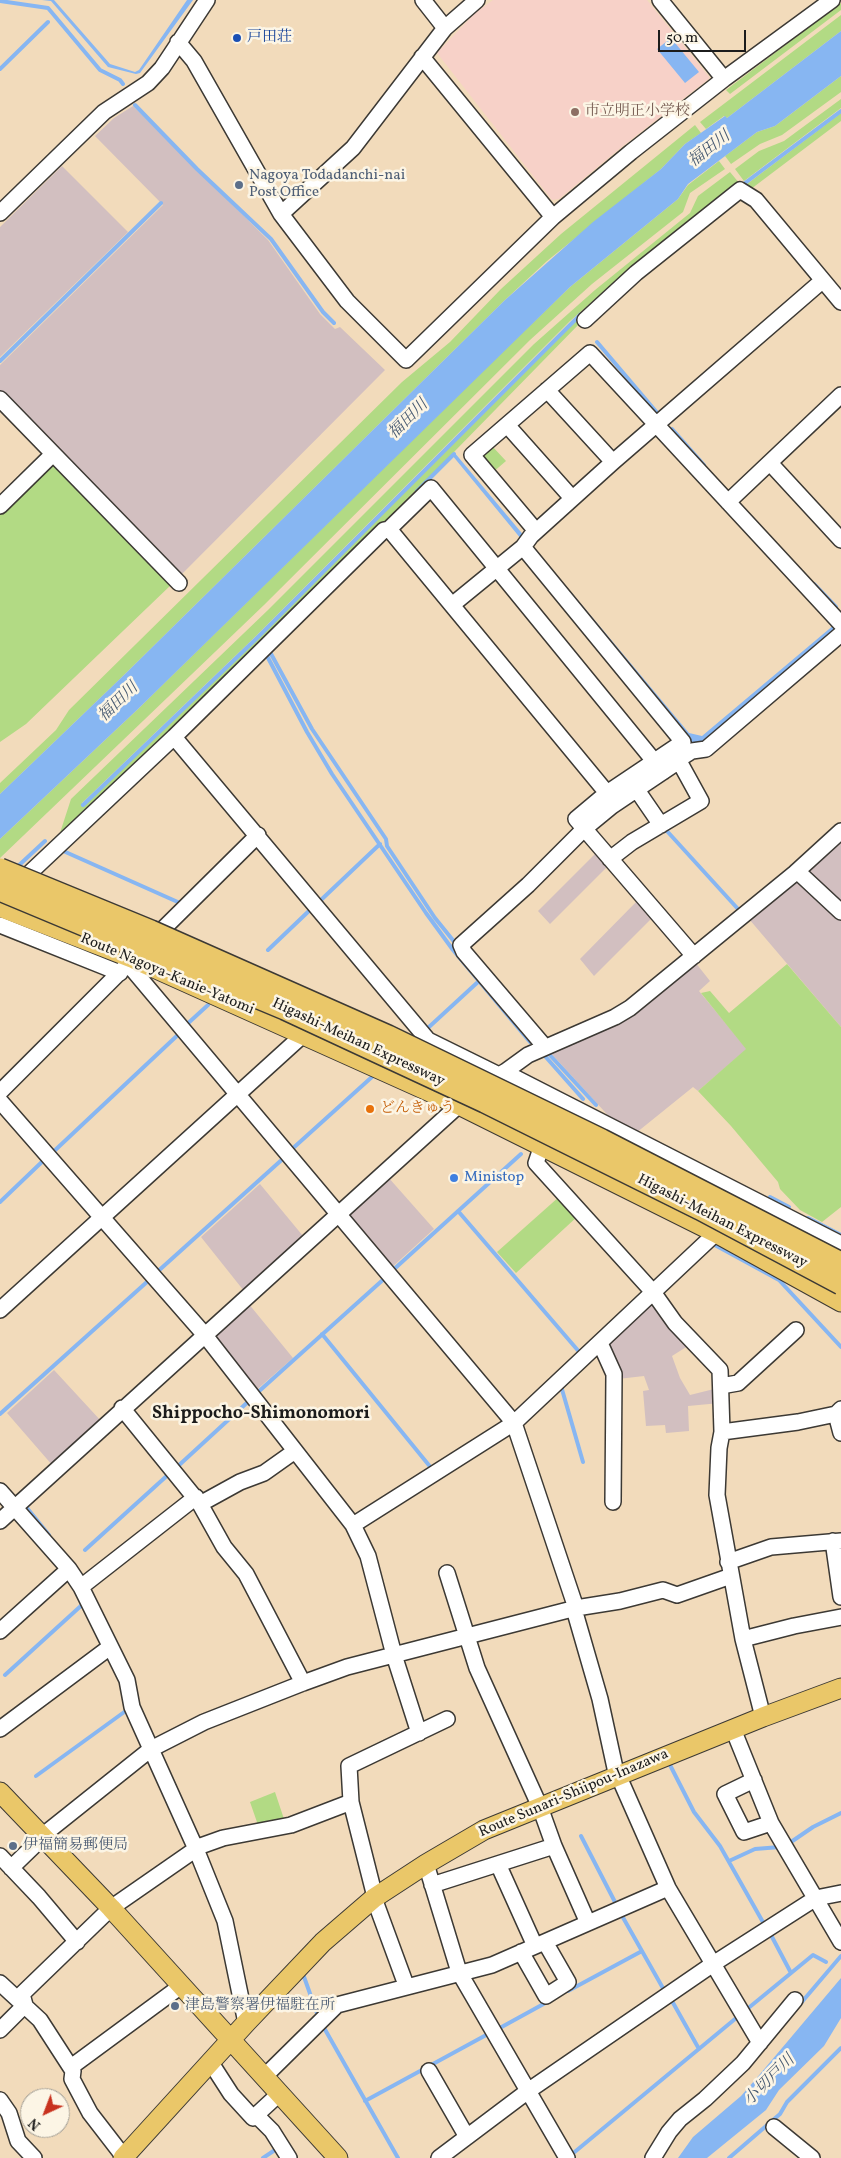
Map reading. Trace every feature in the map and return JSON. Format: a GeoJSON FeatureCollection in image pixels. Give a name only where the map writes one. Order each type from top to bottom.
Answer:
{"type":"FeatureCollection","features":[{"type":"Feature","properties":{"kind":"highway","name":"Higashi-Meihan Expressway"},"geometry":{"type":"LineString","coordinates":[[0,869],[151,931],[388,1036],[602,1140],[841,1263]]}},
{"type":"Feature","properties":{"kind":"highway","name":"Higashi-Meihan Expressway"},"geometry":{"type":"LineString","coordinates":[[0,890],[285,1009],[476,1098],[700,1209],[841,1284]]}},
{"type":"Feature","properties":{"kind":"main road","name":"Route Nagoya-Kanie-Yatomi"},"geometry":{"type":"LineString","coordinates":[[0,907],[127,965],[304,1034],[459,1105],[716,1233],[841,1302]]}},
{"type":"Feature","properties":{"kind":"main road","name":"Route Sunari-Shiipou-Inazawa"},"geometry":{"type":"LineString","coordinates":[[124,2158],[246,2022],[323,1942],[374,1898],[426,1864],[484,1830],[763,1717],[841,1688]]}},
{"type":"Feature","properties":{"kind":"main road"},"geometry":{"type":"LineString","coordinates":[[0,1792],[111,1908],[338,2158]]}},
{"type":"Feature","properties":{"kind":"street"},"geometry":{"type":"LineString","coordinates":[[0,213],[104,112],[148,83],[162,68],[207,0]]}},
{"type":"Feature","properties":{"kind":"street"},"geometry":{"type":"LineString","coordinates":[[423,0],[446,28]]}},
{"type":"Feature","properties":{"kind":"street"},"geometry":{"type":"LineString","coordinates":[[281,214],[353,148],[446,28],[477,0]]}},
{"type":"Feature","properties":{"kind":"street"},"geometry":{"type":"LineString","coordinates":[[660,0],[724,79]]}},
{"type":"Feature","properties":{"kind":"street"},"geometry":{"type":"LineString","coordinates":[[178,42],[194,61],[281,214],[347,300],[406,360],[553,217],[724,79],[832,0]]}},
{"type":"Feature","properties":{"kind":"street"},"geometry":{"type":"LineString","coordinates":[[422,57],[553,217]]}},
{"type":"Feature","properties":{"kind":"street"},"geometry":{"type":"LineString","coordinates":[[585,320],[636,273],[740,190],[756,200],[841,302]]}},
{"type":"Feature","properties":{"kind":"street"},"geometry":{"type":"LineString","coordinates":[[452,605],[497,568],[612,462],[822,281]]}},
{"type":"Feature","properties":{"kind":"street"},"geometry":{"type":"LineString","coordinates":[[839,618],[655,425],[590,353],[472,455],[528,540],[687,746],[706,749],[841,634]]}},
{"type":"Feature","properties":{"kind":"street"},"geometry":{"type":"LineString","coordinates":[[547,390],[612,462]]}},
{"type":"Feature","properties":{"kind":"street"},"geometry":{"type":"LineString","coordinates":[[728,502],[841,395]]}},
{"type":"Feature","properties":{"kind":"street"},"geometry":{"type":"LineString","coordinates":[[0,399],[179,583]]}},
{"type":"Feature","properties":{"kind":"street"},"geometry":{"type":"LineString","coordinates":[[507,425],[572,498]]}},
{"type":"Feature","properties":{"kind":"street"},"geometry":{"type":"LineString","coordinates":[[0,506],[53,454]]}},
{"type":"Feature","properties":{"kind":"street"},"geometry":{"type":"LineString","coordinates":[[770,462],[841,540]]}},
{"type":"Feature","properties":{"kind":"street"},"geometry":{"type":"LineString","coordinates":[[0,900],[174,737],[269,646],[384,530],[389,529],[431,488],[659,766]]}},
{"type":"Feature","properties":{"kind":"street"},"geometry":{"type":"LineString","coordinates":[[389,529],[607,793]]}},
{"type":"Feature","properties":{"kind":"street"},"geometry":{"type":"LineString","coordinates":[[174,737],[428,1040],[502,1073],[841,1244]]}},
{"type":"Feature","properties":{"kind":"street"},"geometry":{"type":"LineString","coordinates":[[679,762],[687,746]]}},
{"type":"Feature","properties":{"kind":"street"},"geometry":{"type":"LineString","coordinates":[[687,746],[659,766],[607,793],[576,820],[694,956]]}},
{"type":"Feature","properties":{"kind":"street"},"geometry":{"type":"LineString","coordinates":[[545,1047],[464,952],[461,945],[528,885],[584,829],[637,790],[659,766],[679,762]]}},
{"type":"Feature","properties":{"kind":"street"},"geometry":{"type":"LineString","coordinates":[[610,859],[632,842],[701,801],[679,762]]}},
{"type":"Feature","properties":{"kind":"street"},"geometry":{"type":"LineString","coordinates":[[637,790],[661,825]]}},
{"type":"Feature","properties":{"kind":"street"},"geometry":{"type":"LineString","coordinates":[[0,1521],[122,1408],[459,1105],[528,1055],[615,1017],[630,1008],[797,871],[841,831]]}},
{"type":"Feature","properties":{"kind":"street"},"geometry":{"type":"LineString","coordinates":[[0,1092],[258,835]]}},
{"type":"Feature","properties":{"kind":"street"},"geometry":{"type":"LineString","coordinates":[[797,871],[841,912]]}},
{"type":"Feature","properties":{"kind":"street"},"geometry":{"type":"LineString","coordinates":[[0,925],[127,965],[238,1094],[514,1424],[575,1608],[600,1699],[615,1768],[668,1888],[760,2043]]}},
{"type":"Feature","properties":{"kind":"street"},"geometry":{"type":"LineString","coordinates":[[0,1310],[304,1034]]}},
{"type":"Feature","properties":{"kind":"street"},"geometry":{"type":"LineString","coordinates":[[0,1101],[204,1334],[353,1525],[368,1556],[394,1655],[418,1733]]}},
{"type":"Feature","properties":{"kind":"street"},"geometry":{"type":"LineString","coordinates":[[542,1145],[536,1163],[653,1292],[675,1323],[720,1370],[722,1432],[719,1448],[717,1495],[742,1639],[763,1717]]}},
{"type":"Feature","properties":{"kind":"street"},"geometry":{"type":"LineString","coordinates":[[353,1525],[514,1424],[716,1233]]}},
{"type":"Feature","properties":{"kind":"street"},"geometry":{"type":"LineString","coordinates":[[720,1386],[738,1384],[796,1330]]}},
{"type":"Feature","properties":{"kind":"street"},"geometry":{"type":"LineString","coordinates":[[600,1343],[614,1374],[613,1502]]}},
{"type":"Feature","properties":{"kind":"street"},"geometry":{"type":"LineString","coordinates":[[122,1408],[198,1501],[224,1547],[246,1574],[303,1683]]}},
{"type":"Feature","properties":{"kind":"street"},"geometry":{"type":"LineString","coordinates":[[722,1432],[798,1422],[838,1411],[841,1433]]}},
{"type":"Feature","properties":{"kind":"street"},"geometry":{"type":"LineString","coordinates":[[81,1587],[198,1501],[264,1472],[295,1451]]}},
{"type":"Feature","properties":{"kind":"street"},"geometry":{"type":"LineString","coordinates":[[0,1491],[69,1569],[81,1587],[127,1680],[132,1708],[195,1848],[225,1921],[246,2022]]}},
{"type":"Feature","properties":{"kind":"street"},"geometry":{"type":"LineString","coordinates":[[11,1868],[43,1837],[151,1749],[204,1722],[348,1667],[575,1608],[620,1601],[663,1590],[677,1594],[771,1547],[837,1541],[841,1597]]}},
{"type":"Feature","properties":{"kind":"street"},"geometry":{"type":"LineString","coordinates":[[0,1631],[69,1569]]}},
{"type":"Feature","properties":{"kind":"street"},"geometry":{"type":"LineString","coordinates":[[447,1573],[477,1668],[540,1807],[554,1846],[588,1923]]}},
{"type":"Feature","properties":{"kind":"street"},"geometry":{"type":"LineString","coordinates":[[742,1639],[841,1617]]}},
{"type":"Feature","properties":{"kind":"street"},"geometry":{"type":"LineString","coordinates":[[0,1729],[110,1646]]}},
{"type":"Feature","properties":{"kind":"street"},"geometry":{"type":"LineString","coordinates":[[406,1985],[374,1898],[351,1802],[349,1766],[447,1719]]}},
{"type":"Feature","properties":{"kind":"street"},"geometry":{"type":"LineString","coordinates":[[733,1729],[771,1823],[841,1942]]}},
{"type":"Feature","properties":{"kind":"street"},"geometry":{"type":"LineString","coordinates":[[754,1780],[725,1794],[744,1832],[771,1823]]}},
{"type":"Feature","properties":{"kind":"street"},"geometry":{"type":"LineString","coordinates":[[25,2005],[22,1994],[111,1908],[195,1848],[223,1838],[291,1825],[351,1802]]}},
{"type":"Feature","properties":{"kind":"street"},"geometry":{"type":"LineString","coordinates":[[432,1884],[554,1846]]}},
{"type":"Feature","properties":{"kind":"street"},"geometry":{"type":"LineString","coordinates":[[0,1856],[77,1942]]}},
{"type":"Feature","properties":{"kind":"street"},"geometry":{"type":"LineString","coordinates":[[426,1864],[458,1972],[566,2158]]}},
{"type":"Feature","properties":{"kind":"street"},"geometry":{"type":"LineString","coordinates":[[498,1864],[540,1944],[568,1982],[546,1996],[520,1952]]}},
{"type":"Feature","properties":{"kind":"street"},"geometry":{"type":"LineString","coordinates":[[264,2077],[337,2005],[406,1985],[492,1965],[668,1888]]}},
{"type":"Feature","properties":{"kind":"street"},"geometry":{"type":"LineString","coordinates":[[439,2158],[528,2091],[713,1964],[816,1898],[841,1893]]}},
{"type":"Feature","properties":{"kind":"street"},"geometry":{"type":"LineString","coordinates":[[0,1983],[40,2020],[73,2071],[72,2079],[90,2113],[124,2158]]}},
{"type":"Feature","properties":{"kind":"street"},"geometry":{"type":"LineString","coordinates":[[70,2067],[180,1986]]}},
{"type":"Feature","properties":{"kind":"street"},"geometry":{"type":"LineString","coordinates":[[653,2158],[669,2132],[680,2119],[725,2081],[760,2043],[795,2000]]}},
{"type":"Feature","properties":{"kind":"street"},"geometry":{"type":"LineString","coordinates":[[0,2030],[25,2005]]}},
{"type":"Feature","properties":{"kind":"street"},"geometry":{"type":"LineString","coordinates":[[211,2063],[231,2094],[253,2118],[279,2094]]}},
{"type":"Feature","properties":{"kind":"street"},"geometry":{"type":"LineString","coordinates":[[429,2071],[467,2137]]}},
{"type":"Feature","properties":{"kind":"street"},"geometry":{"type":"LineString","coordinates":[[0,2100],[9,2113],[18,2141],[34,2158]]}},
{"type":"Feature","properties":{"kind":"street"},"geometry":{"type":"LineString","coordinates":[[256,2115],[272,2131],[289,2158]]}},
{"type":"Feature","properties":{"kind":"street"},"geometry":{"type":"LineString","coordinates":[[774,2127],[810,2157]]}},
{"type":"Feature","properties":{"kind":"shaded area","name":"市立明正小学校"},"geometry":{"type":"Polygon","coordinates":[[[493,0],[647,0],[710,78],[559,199],[552,200],[437,53],[475,13],[493,0]]]}},
{"type":"Feature","properties":{"kind":"shaded area"},"geometry":{"type":"Polygon","coordinates":[[[133,106],[268,240],[320,314],[335,329],[340,327],[385,370],[180,576],[0,393],[0,365],[163,205],[95,136],[114,118],[133,106]]]}},
{"type":"Feature","properties":{"kind":"shaded area"},"geometry":{"type":"Polygon","coordinates":[[[62,166],[128,232],[0,357],[0,227],[62,166]]]}},
{"type":"Feature","properties":{"kind":"shaded area"},"geometry":{"type":"Polygon","coordinates":[[[841,841],[841,907],[808,873],[841,841]]]}},
{"type":"Feature","properties":{"kind":"shaded area"},"geometry":{"type":"Polygon","coordinates":[[[596,853],[608,866],[550,924],[538,911],[596,853]]]}},
{"type":"Feature","properties":{"kind":"shaded area"},"geometry":{"type":"Polygon","coordinates":[[[795,880],[800,881],[841,921],[841,1027],[749,919],[795,880]]]}},
{"type":"Feature","properties":{"kind":"shaded area"},"geometry":{"type":"Polygon","coordinates":[[[638,900],[654,916],[594,976],[580,959],[638,900]]]}},
{"type":"Feature","properties":{"kind":"shaded area"},"geometry":{"type":"Polygon","coordinates":[[[695,962],[710,981],[699,991],[747,1049],[698,1091],[693,1087],[636,1133],[615,1123],[549,1051],[695,962]]]}},
{"type":"Feature","properties":{"kind":"shaded area"},"geometry":{"type":"Polygon","coordinates":[[[388,1177],[434,1229],[391,1268],[347,1215],[388,1177]]]}},
{"type":"Feature","properties":{"kind":"shaded area"},"geometry":{"type":"Polygon","coordinates":[[[260,1184],[303,1236],[244,1291],[201,1237],[260,1184]]]}},
{"type":"Feature","properties":{"kind":"shaded area"},"geometry":{"type":"Polygon","coordinates":[[[649,1302],[654,1302],[691,1344],[672,1356],[680,1378],[690,1395],[718,1388],[720,1403],[688,1406],[689,1431],[666,1433],[665,1425],[646,1426],[643,1391],[649,1390],[644,1376],[618,1379],[606,1344],[649,1302]]]}},
{"type":"Feature","properties":{"kind":"shaded area"},"geometry":{"type":"Polygon","coordinates":[[[248,1303],[293,1358],[254,1392],[212,1336],[248,1303]]]}},
{"type":"Feature","properties":{"kind":"shaded area"},"geometry":{"type":"Polygon","coordinates":[[[54,1370],[102,1422],[53,1466],[7,1413],[54,1370]]]}},
{"type":"Feature","properties":{"kind":"green space"},"geometry":{"type":"Polygon","coordinates":[[[841,3],[841,10],[730,94],[726,90],[841,3]]]}},
{"type":"Feature","properties":{"kind":"green space"},"geometry":{"type":"Polygon","coordinates":[[[841,15],[841,31],[727,118],[724,116],[706,129],[700,122],[841,15]]]}},
{"type":"Feature","properties":{"kind":"green space"},"geometry":{"type":"Polygon","coordinates":[[[841,76],[841,92],[782,135],[760,144],[731,164],[725,156],[757,132],[775,126],[841,76]]]}},
{"type":"Feature","properties":{"kind":"green space"},"geometry":{"type":"Polygon","coordinates":[[[841,99],[841,108],[744,181],[735,169],[759,151],[784,141],[841,99]]]}},
{"type":"Feature","properties":{"kind":"green space"},"geometry":{"type":"Polygon","coordinates":[[[841,113],[841,121],[751,189],[747,184],[841,113]]]}},
{"type":"Feature","properties":{"kind":"green space"},"geometry":{"type":"Polygon","coordinates":[[[695,125],[701,133],[685,144],[661,169],[547,261],[505,300],[124,675],[0,794],[0,783],[56,730],[69,710],[402,382],[450,342],[501,289],[561,234],[695,125]]]}},
{"type":"Feature","properties":{"kind":"green space"},"geometry":{"type":"Polygon","coordinates":[[[719,161],[725,169],[690,193],[683,212],[592,284],[530,340],[264,605],[0,858],[0,839],[138,709],[471,382],[570,287],[678,199],[688,185],[719,161]]]}},
{"type":"Feature","properties":{"kind":"green space"},"geometry":{"type":"Polygon","coordinates":[[[730,172],[740,184],[636,264],[570,321],[256,636],[82,803],[84,805],[258,639],[573,324],[580,318],[582,321],[264,642],[59,836],[71,799],[268,610],[534,344],[595,290],[690,213],[698,196],[730,172]]]}},
{"type":"Feature","properties":{"kind":"green space"},"geometry":{"type":"Polygon","coordinates":[[[492,446],[506,461],[492,473],[483,463],[482,454],[492,446]]]}},
{"type":"Feature","properties":{"kind":"green space"},"geometry":{"type":"Polygon","coordinates":[[[51,460],[172,584],[26,724],[0,742],[0,510],[51,460]]]}},
{"type":"Feature","properties":{"kind":"green space"},"geometry":{"type":"Polygon","coordinates":[[[787,964],[841,1027],[841,1207],[822,1222],[800,1210],[780,1189],[778,1182],[731,1126],[698,1091],[746,1049],[701,993],[710,991],[729,1013],[787,964]]]}},
{"type":"Feature","properties":{"kind":"green space"},"geometry":{"type":"Polygon","coordinates":[[[560,1196],[578,1216],[516,1273],[497,1252],[560,1196]]]}},
{"type":"Feature","properties":{"kind":"green space"},"geometry":{"type":"Polygon","coordinates":[[[275,1792],[285,1822],[258,1825],[250,1802],[275,1792]]]}},
{"type":"Feature","properties":{"kind":"water"},"geometry":{"type":"Polygon","coordinates":[[[42,0],[54,0],[110,64],[135,72],[139,70],[187,0],[193,0],[140,73],[136,74],[108,67],[51,1],[42,0]]]}},
{"type":"Feature","properties":{"kind":"water","name":"福田川"},"geometry":{"type":"Polygon","coordinates":[[[841,31],[841,76],[775,126],[757,132],[688,184],[678,199],[570,287],[138,709],[0,839],[0,794],[124,675],[505,300],[593,222],[661,169],[685,144],[725,116],[727,118],[841,31]]]}},
{"type":"Feature","properties":{"kind":"water"},"geometry":{"type":"Polygon","coordinates":[[[671,38],[699,72],[685,83],[657,49],[671,38]]]}},
{"type":"Feature","properties":{"kind":"water"},"geometry":{"type":"Polygon","coordinates":[[[454,452],[689,733],[702,736],[841,619],[841,627],[705,741],[699,741],[692,747],[452,455],[454,452]]]}},
{"type":"Feature","properties":{"kind":"water","name":"小切戸川"},"geometry":{"type":"Polygon","coordinates":[[[841,1978],[841,2018],[824,2046],[779,2090],[766,2110],[707,2158],[678,2158],[693,2137],[741,2096],[841,1978]]]}},
{"type":"Feature","properties":{"kind":"waterway"},"geometry":{"type":"LineString","coordinates":[[0,1],[48,8],[100,70],[120,80],[123,84]]}},
{"type":"Feature","properties":{"kind":"waterway"},"geometry":{"type":"LineString","coordinates":[[0,69],[48,22]]}},
{"type":"Feature","properties":{"kind":"waterway"},"geometry":{"type":"LineString","coordinates":[[135,105],[197,169],[271,239],[323,312],[334,323]]}},
{"type":"Feature","properties":{"kind":"waterway"},"geometry":{"type":"LineString","coordinates":[[741,186],[841,111]]}},
{"type":"Feature","properties":{"kind":"waterway"},"geometry":{"type":"LineString","coordinates":[[0,361],[161,203]]}},
{"type":"Feature","properties":{"kind":"waterway"},"geometry":{"type":"LineString","coordinates":[[83,805],[257,638],[581,314]]}},
{"type":"Feature","properties":{"kind":"waterway"},"geometry":{"type":"LineString","coordinates":[[597,342],[659,415]]}},
{"type":"Feature","properties":{"kind":"waterway"},"geometry":{"type":"LineString","coordinates":[[672,429],[704,465]]}},
{"type":"Feature","properties":{"kind":"waterway"},"geometry":{"type":"LineString","coordinates":[[417,491],[454,454]]}},
{"type":"Feature","properties":{"kind":"waterway"},"geometry":{"type":"LineString","coordinates":[[814,584],[836,607]]}},
{"type":"Feature","properties":{"kind":"waterway"},"geometry":{"type":"LineString","coordinates":[[270,652],[312,729],[386,839],[387,846],[435,918],[456,944]]}},
{"type":"Feature","properties":{"kind":"waterway"},"geometry":{"type":"LineString","coordinates":[[266,654],[307,732],[332,774],[426,913],[453,950],[530,1042]]}},
{"type":"Feature","properties":{"kind":"waterway"},"geometry":{"type":"LineString","coordinates":[[666,830],[738,909]]}},
{"type":"Feature","properties":{"kind":"waterway"},"geometry":{"type":"LineString","coordinates":[[16,868],[45,841]]}},
{"type":"Feature","properties":{"kind":"waterway"},"geometry":{"type":"LineString","coordinates":[[322,899],[380,844]]}},
{"type":"Feature","properties":{"kind":"waterway"},"geometry":{"type":"LineString","coordinates":[[61,850],[180,903]]}},
{"type":"Feature","properties":{"kind":"waterway"},"geometry":{"type":"LineString","coordinates":[[268,950],[311,909]]}},
{"type":"Feature","properties":{"kind":"waterway"},"geometry":{"type":"LineString","coordinates":[[429,1027],[479,981]]}},
{"type":"Feature","properties":{"kind":"waterway"},"geometry":{"type":"LineString","coordinates":[[185,1026],[208,1005]]}},
{"type":"Feature","properties":{"kind":"waterway"},"geometry":{"type":"LineString","coordinates":[[51,1154],[181,1032]]}},
{"type":"Feature","properties":{"kind":"waterway"},"geometry":{"type":"LineString","coordinates":[[548,1053],[596,1105]]}},
{"type":"Feature","properties":{"kind":"waterway"},"geometry":{"type":"LineString","coordinates":[[544,1055],[583,1099]]}},
{"type":"Feature","properties":{"kind":"waterway"},"geometry":{"type":"LineString","coordinates":[[291,1150],[373,1076]]}},
{"type":"Feature","properties":{"kind":"waterway"},"geometry":{"type":"LineString","coordinates":[[392,1271],[521,1154]]}},
{"type":"Feature","properties":{"kind":"waterway"},"geometry":{"type":"LineString","coordinates":[[156,1273],[286,1156]]}},
{"type":"Feature","properties":{"kind":"waterway"},"geometry":{"type":"LineString","coordinates":[[0,1202],[45,1159]]}},
{"type":"Feature","properties":{"kind":"waterway"},"geometry":{"type":"LineString","coordinates":[[770,1197],[789,1207]]}},
{"type":"Feature","properties":{"kind":"waterway"},"geometry":{"type":"LineString","coordinates":[[458,1211],[581,1354]]}},
{"type":"Feature","properties":{"kind":"waterway"},"geometry":{"type":"LineString","coordinates":[[808,1218],[841,1235]]}},
{"type":"Feature","properties":{"kind":"waterway"},"geometry":{"type":"LineString","coordinates":[[713,1244],[779,1280],[841,1347]]}},
{"type":"Feature","properties":{"kind":"waterway"},"geometry":{"type":"LineString","coordinates":[[257,1393],[385,1278]]}},
{"type":"Feature","properties":{"kind":"waterway"},"geometry":{"type":"LineString","coordinates":[[0,1414],[148,1281]]}},
{"type":"Feature","properties":{"kind":"waterway"},"geometry":{"type":"LineString","coordinates":[[322,1334],[432,1469]]}},
{"type":"Feature","properties":{"kind":"waterway"},"geometry":{"type":"LineString","coordinates":[[561,1386],[583,1462]]}},
{"type":"Feature","properties":{"kind":"waterway"},"geometry":{"type":"LineString","coordinates":[[177,1467],[250,1400]]}},
{"type":"Feature","properties":{"kind":"waterway"},"geometry":{"type":"LineString","coordinates":[[85,1550],[170,1473]]}},
{"type":"Feature","properties":{"kind":"waterway"},"geometry":{"type":"LineString","coordinates":[[27,1508],[49,1535]]}},
{"type":"Feature","properties":{"kind":"waterway"},"geometry":{"type":"LineString","coordinates":[[5,1675],[83,1604]]}},
{"type":"Feature","properties":{"kind":"waterway"},"geometry":{"type":"LineString","coordinates":[[36,1776],[127,1710]]}},
{"type":"Feature","properties":{"kind":"waterway"},"geometry":{"type":"LineString","coordinates":[[669,1763],[694,1812],[720,1846],[764,1924]]}},
{"type":"Feature","properties":{"kind":"waterway"},"geometry":{"type":"LineString","coordinates":[[791,1842],[813,1827],[841,1813]]}},
{"type":"Feature","properties":{"kind":"waterway"},"geometry":{"type":"LineString","coordinates":[[581,1836],[616,1904]]}},
{"type":"Feature","properties":{"kind":"waterway"},"geometry":{"type":"LineString","coordinates":[[729,1861],[755,1849],[780,1847]]}},
{"type":"Feature","properties":{"kind":"waterway"},"geometry":{"type":"LineString","coordinates":[[621,1914],[664,1990]]}},
{"type":"Feature","properties":{"kind":"waterway"},"geometry":{"type":"LineString","coordinates":[[771,1935],[791,1973]]}},
{"type":"Feature","properties":{"kind":"waterway"},"geometry":{"type":"LineString","coordinates":[[568,1991],[642,1951]]}},
{"type":"Feature","properties":{"kind":"waterway"},"geometry":{"type":"LineString","coordinates":[[746,2010],[813,1955],[826,1962]]}},
{"type":"Feature","properties":{"kind":"waterway"},"geometry":{"type":"LineString","coordinates":[[801,2003],[841,1956]]}},
{"type":"Feature","properties":{"kind":"waterway"},"geometry":{"type":"LineString","coordinates":[[303,1974],[318,2016]]}},
{"type":"Feature","properties":{"kind":"waterway"},"geometry":{"type":"LineString","coordinates":[[498,2029],[549,2001]]}},
{"type":"Feature","properties":{"kind":"waterway"},"geometry":{"type":"LineString","coordinates":[[672,2001],[699,2049]]}},
{"type":"Feature","properties":{"kind":"waterway"},"geometry":{"type":"LineString","coordinates":[[571,2155],[735,2019]]}},
{"type":"Feature","properties":{"kind":"waterway"},"geometry":{"type":"LineString","coordinates":[[323,2026],[398,2158]]}},
{"type":"Feature","properties":{"kind":"waterway"},"geometry":{"type":"LineString","coordinates":[[365,2101],[488,2034]]}},
{"type":"Feature","properties":{"kind":"waterway"},"geometry":{"type":"LineString","coordinates":[[729,2158],[780,2114],[787,2102],[841,2048]]}},
{"type":"Feature","properties":{"kind":"waterway"},"geometry":{"type":"LineString","coordinates":[[263,2158],[278,2148]]}},
{"type":"Feature","properties":{"kind":"place","name":"戸田荘"},"geometry":{"type":"Point","coordinates":[237,38]}},
{"type":"Feature","properties":{"kind":"place","name":"市立明正小学校"},"geometry":{"type":"Point","coordinates":[575,112]}},
{"type":"Feature","properties":{"kind":"place","name":"Nagoya Todadanchi-nai Post Office"},"geometry":{"type":"Point","coordinates":[239,185]}},
{"type":"Feature","properties":{"kind":"place","name":"どんきゅう"},"geometry":{"type":"Point","coordinates":[370,1109]}},
{"type":"Feature","properties":{"kind":"place","name":"Ministop"},"geometry":{"type":"Point","coordinates":[454,1178]}},
{"type":"Feature","properties":{"kind":"place","name":"伊福簡易郵便局"},"geometry":{"type":"Point","coordinates":[13,1846]}},
{"type":"Feature","properties":{"kind":"place","name":"津島警察署伊福駐在所"},"geometry":{"type":"Point","coordinates":[175,2006]}},
{"type":"Feature","properties":{"kind":"district","name":"Shippocho-Shimonomori"},"geometry":{"type":"Point","coordinates":[261,1415]}}]}
